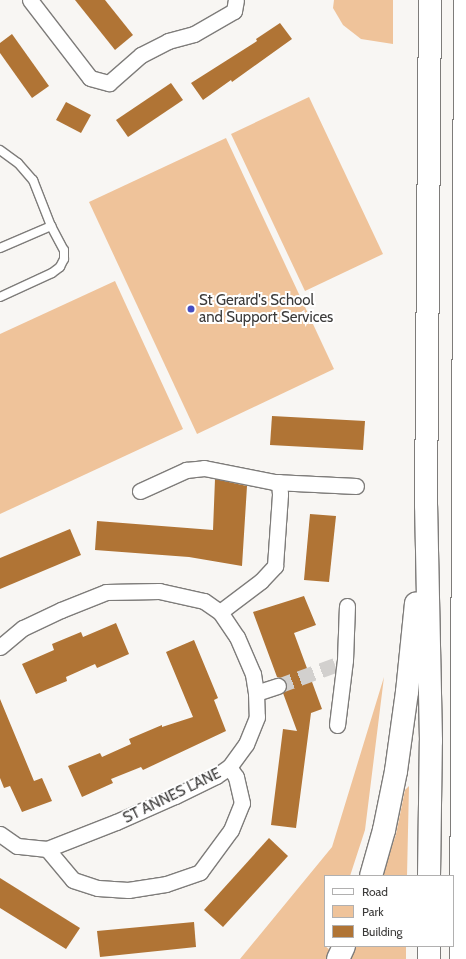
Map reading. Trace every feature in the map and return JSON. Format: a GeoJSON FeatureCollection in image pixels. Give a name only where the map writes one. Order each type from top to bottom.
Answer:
{"type":"FeatureCollection","features":[{"type":"Feature","properties":{"kind":"highway"},"geometry":{"type":"LineString","coordinates":[[430,0],[426,506],[431,741],[430,875]]}},
{"type":"Feature","properties":{"kind":"highway"},"geometry":{"type":"LineString","coordinates":[[461,959],[465,0]]}},
{"type":"Feature","properties":{"kind":"highway"},"geometry":{"type":"LineString","coordinates":[[371,875],[384,830],[396,771],[407,692],[426,506]]}},
{"type":"Feature","properties":{"kind":"highway"},"geometry":{"type":"LineString","coordinates":[[338,959],[344,947]]}},
{"type":"Feature","properties":{"kind":"highway"},"geometry":{"type":"LineString","coordinates":[[429,947],[429,959]]}},
{"type":"Feature","properties":{"kind":"street"},"geometry":{"type":"LineString","coordinates":[[30,0],[90,78],[109,83],[142,55],[168,41],[194,34],[234,11],[236,0]]}},
{"type":"Feature","properties":{"kind":"street"},"geometry":{"type":"LineString","coordinates":[[140,491],[186,470],[204,468],[279,482],[356,486]]}},
{"type":"Feature","properties":{"kind":"street"},"geometry":{"type":"LineString","coordinates":[[220,612],[261,581],[276,566],[280,494],[279,482]]}},
{"type":"Feature","properties":{"kind":"street","name":"ST ANNES LANE"},"geometry":{"type":"LineString","coordinates":[[0,647],[23,628],[61,610],[106,592],[158,591],[204,601],[220,612],[237,637],[253,674],[256,693],[257,717],[246,744],[229,767],[216,776],[175,796],[116,822],[47,849],[18,846],[0,834]]}},
{"type":"Feature","properties":{"kind":"street"},"geometry":{"type":"LineString","coordinates":[[337,724],[340,662],[347,606]]}},
{"type":"Feature","properties":{"kind":"street"},"geometry":{"type":"LineString","coordinates":[[256,693],[278,686]]}},
{"type":"Feature","properties":{"kind":"street"},"geometry":{"type":"LineString","coordinates":[[47,849],[73,880],[98,888],[128,890],[166,884],[200,872],[231,830],[242,803],[236,777],[229,767]]}},
{"type":"Feature","properties":{"kind":"lane"},"geometry":{"type":"LineString","coordinates":[[0,150],[18,163],[33,180],[51,226],[64,250],[64,259],[60,267],[52,273],[0,297]]}},
{"type":"Feature","properties":{"kind":"lane"},"geometry":{"type":"LineString","coordinates":[[0,248],[51,226]]}},
{"type":"Feature","properties":{"kind":"green space"},"geometry":{"type":"Polygon","coordinates":[[[334,0],[393,0],[393,44],[361,39],[343,25],[333,8],[334,0]]]}},
{"type":"Feature","properties":{"kind":"green space"},"geometry":{"type":"Polygon","coordinates":[[[309,97],[383,254],[305,291],[231,134],[309,97]]]}},
{"type":"Feature","properties":{"kind":"green space"},"geometry":{"type":"Polygon","coordinates":[[[226,138],[334,369],[197,434],[89,202],[226,138]]]}},
{"type":"Feature","properties":{"kind":"green space"},"geometry":{"type":"Polygon","coordinates":[[[115,281],[183,429],[0,514],[0,334],[115,281]]]}},
{"type":"Feature","properties":{"kind":"green space"},"geometry":{"type":"Polygon","coordinates":[[[384,677],[365,830],[350,875],[324,875],[324,947],[326,947],[341,959],[240,959],[332,847],[384,677]]]}},
{"type":"Feature","properties":{"kind":"green space"},"geometry":{"type":"Polygon","coordinates":[[[409,786],[407,875],[382,875],[396,834],[405,790],[409,786]]]}},
{"type":"Feature","properties":{"kind":"green space"},"geometry":{"type":"Polygon","coordinates":[[[354,947],[406,947],[406,959],[349,959],[354,947]]]}},
{"type":"Feature","properties":{"kind":"building"},"geometry":{"type":"Polygon","coordinates":[[[75,0],[105,0],[133,35],[115,50],[75,0]]]}},
{"type":"Feature","properties":{"kind":"building"},"geometry":{"type":"Polygon","coordinates":[[[280,23],[292,39],[232,82],[231,80],[203,100],[191,83],[257,41],[256,39],[280,23]]]}},
{"type":"Feature","properties":{"kind":"building"},"geometry":{"type":"Polygon","coordinates":[[[12,34],[49,86],[32,98],[0,53],[0,43],[12,34]]]}},
{"type":"Feature","properties":{"kind":"building"},"geometry":{"type":"Polygon","coordinates":[[[171,83],[183,100],[128,137],[116,120],[171,83]]]}},
{"type":"Feature","properties":{"kind":"building"},"geometry":{"type":"Polygon","coordinates":[[[66,102],[91,115],[81,133],[56,120],[66,102]]]}},
{"type":"Feature","properties":{"kind":"building"},"geometry":{"type":"Polygon","coordinates":[[[272,416],[365,421],[363,450],[270,445],[272,416]]]}},
{"type":"Feature","properties":{"kind":"building"},"geometry":{"type":"Polygon","coordinates":[[[215,479],[247,486],[242,566],[189,557],[95,550],[97,521],[213,530],[215,479]]]}},
{"type":"Feature","properties":{"kind":"building"},"geometry":{"type":"Polygon","coordinates":[[[310,514],[336,516],[329,582],[304,580],[310,514]]]}},
{"type":"Feature","properties":{"kind":"building"},"geometry":{"type":"Polygon","coordinates":[[[70,529],[81,555],[0,589],[0,558],[70,529]]]}},
{"type":"Feature","properties":{"kind":"building"},"geometry":{"type":"Polygon","coordinates":[[[304,596],[316,625],[294,633],[322,709],[311,713],[296,828],[271,825],[283,729],[297,731],[283,693],[287,688],[286,683],[284,679],[277,677],[253,612],[304,596]]]}},
{"type":"Feature","properties":{"kind":"building"},"geometry":{"type":"Polygon","coordinates":[[[116,623],[129,654],[97,668],[95,664],[66,677],[67,681],[36,694],[22,664],[54,650],[52,644],[81,632],[83,637],[116,623]]]}},
{"type":"Feature","properties":{"kind":"building"},"geometry":{"type":"Polygon","coordinates":[[[194,640],[218,698],[214,700],[226,731],[143,770],[141,767],[111,779],[113,783],[82,797],[68,766],[100,753],[102,757],[131,744],[129,739],[162,725],[162,727],[193,717],[166,652],[194,640]]]}},
{"type":"Feature","properties":{"kind":"building"},"geometry":{"type":"Polygon","coordinates":[[[0,699],[34,781],[42,778],[52,801],[22,812],[10,786],[4,788],[0,778],[0,699]]]}},
{"type":"Feature","properties":{"kind":"building"},"geometry":{"type":"Polygon","coordinates":[[[269,838],[288,856],[223,927],[204,910],[269,838]]]}},
{"type":"Feature","properties":{"kind":"building"},"geometry":{"type":"Polygon","coordinates":[[[0,878],[80,928],[66,949],[0,908],[0,878]]]}},
{"type":"Feature","properties":{"kind":"building"},"geometry":{"type":"Polygon","coordinates":[[[194,922],[196,947],[100,957],[97,931],[194,922]]]}},
{"type":"Feature","properties":{"kind":"tunnel"},"geometry":{"type":"LineString","coordinates":[[278,686],[335,665]]}},
{"type":"Feature","properties":{"kind":"place","name":"St Gerard's School and Support Services"},"geometry":{"type":"Point","coordinates":[191,309]}}]}
